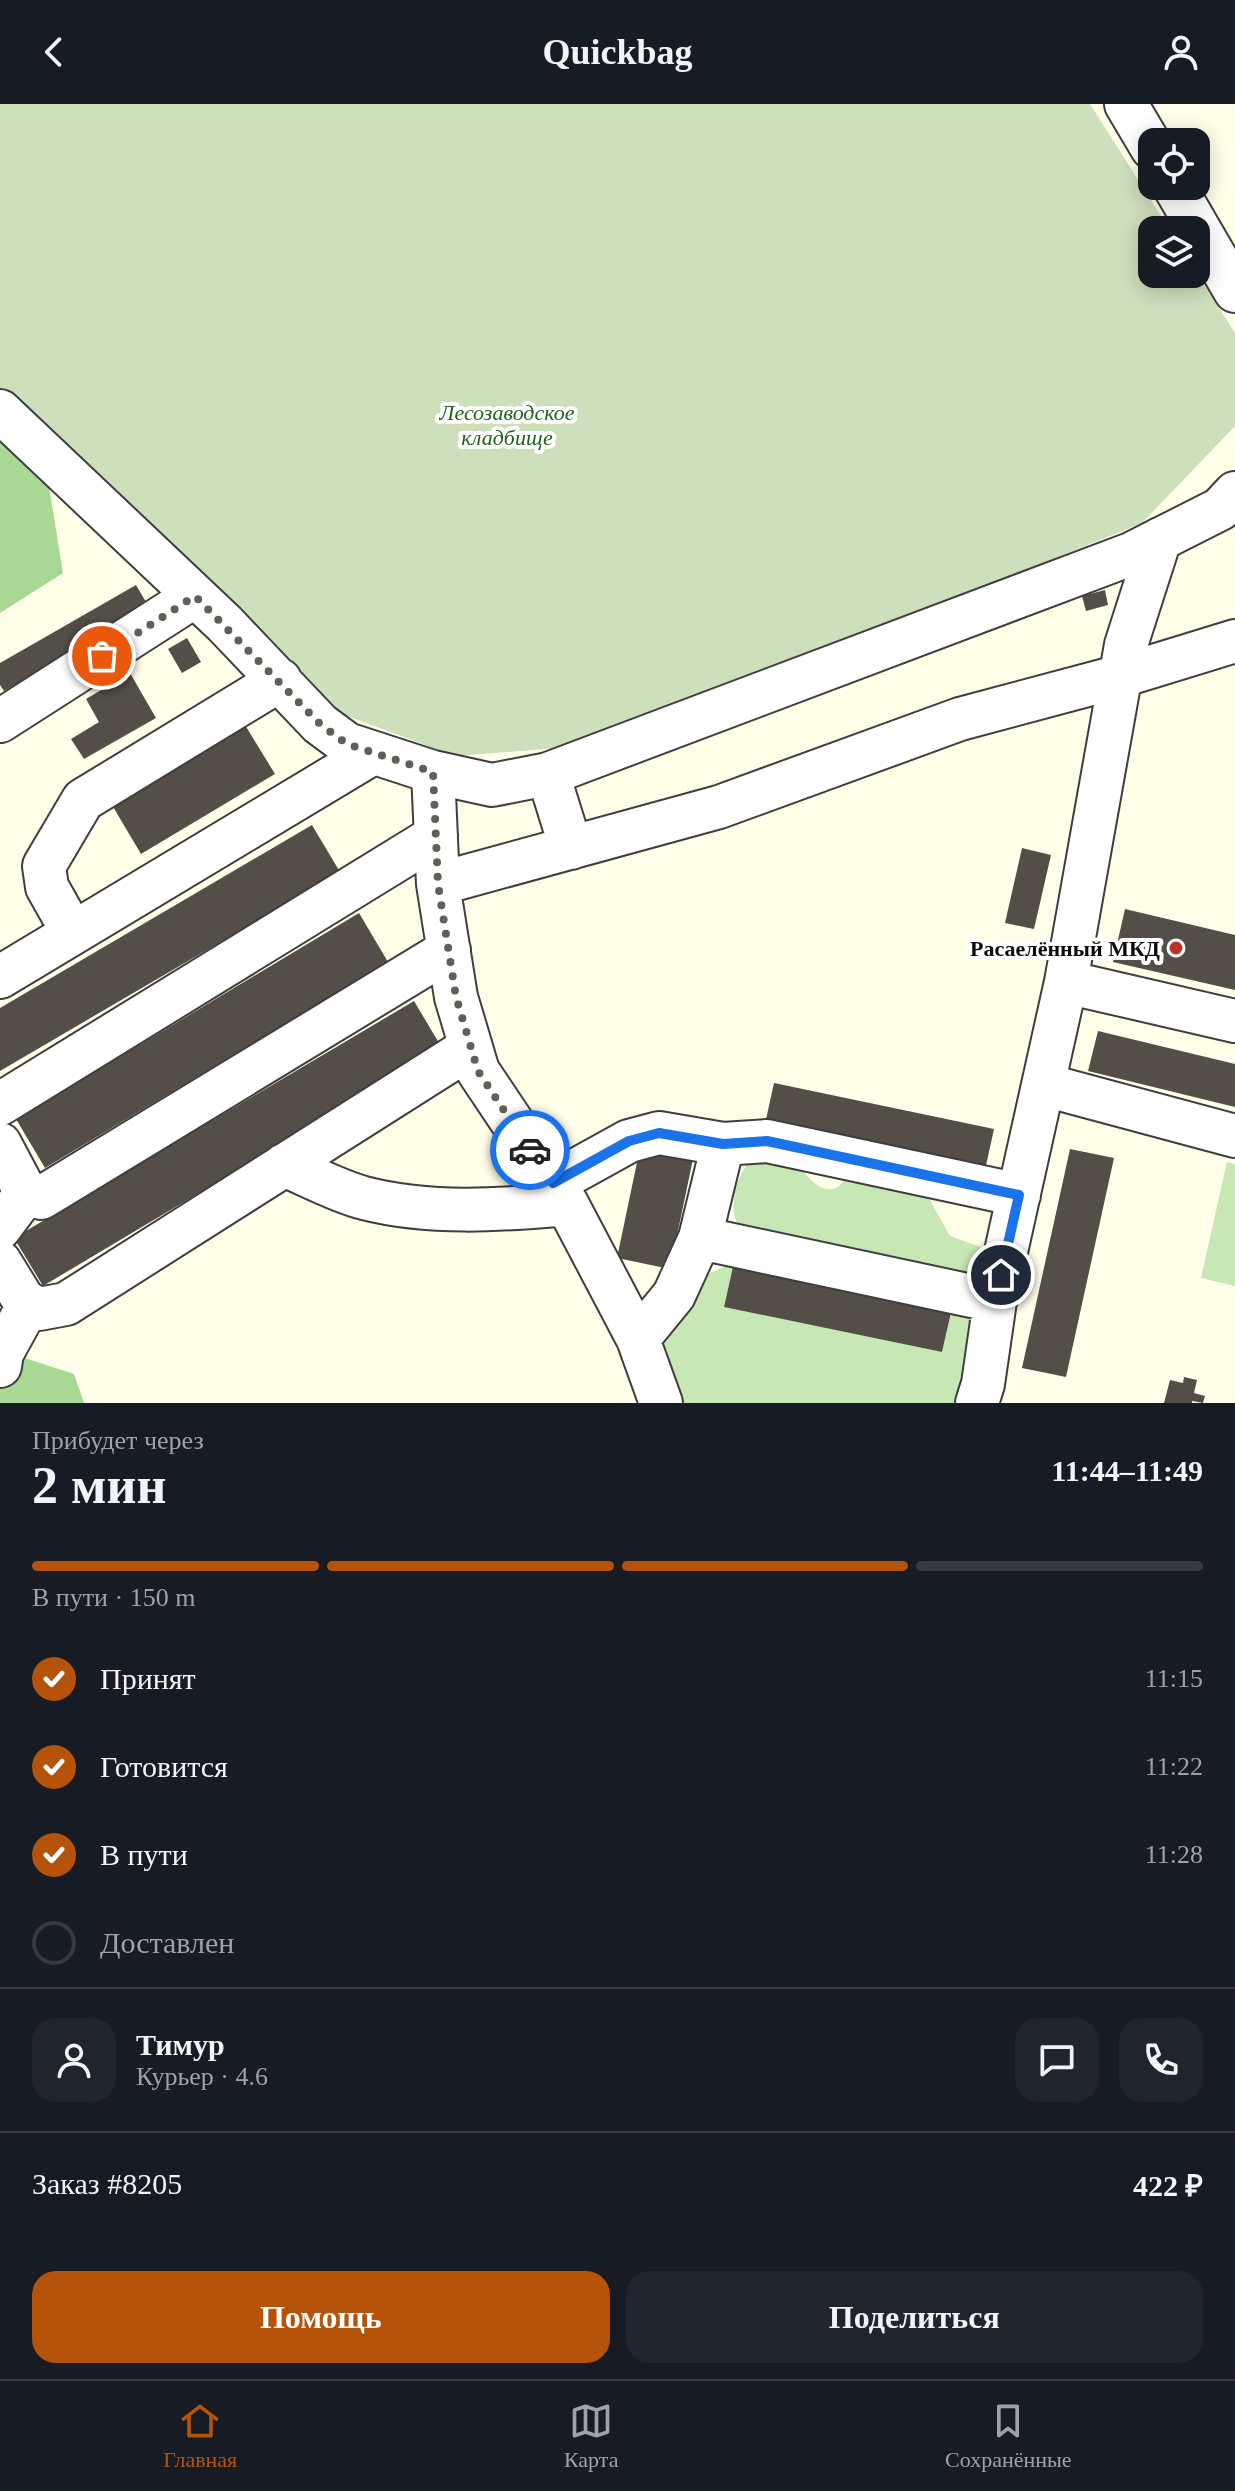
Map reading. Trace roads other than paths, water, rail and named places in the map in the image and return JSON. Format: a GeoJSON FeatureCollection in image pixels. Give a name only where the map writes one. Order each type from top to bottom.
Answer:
{"type":"FeatureCollection","features":[{"type":"Feature","properties":{"kind":"street"},"geometry":{"type":"LineString","coordinates":[[1126,104],[1140,128]]}},
{"type":"Feature","properties":{"kind":"street"},"geometry":{"type":"LineString","coordinates":[[1182,200],[1235,291]]}},
{"type":"Feature","properties":{"kind":"street"},"geometry":{"type":"LineString","coordinates":[[0,411],[195,596],[320,724],[347,744],[433,772],[492,785],[548,774],[1131,554],[1220,509],[1235,493]]}},
{"type":"Feature","properties":{"kind":"street"},"geometry":{"type":"LineString","coordinates":[[1171,533],[1235,539]]}},
{"type":"Feature","properties":{"kind":"street"},"geometry":{"type":"LineString","coordinates":[[980,1402],[995,1301],[1066,982],[1126,645],[1171,533]]}},
{"type":"Feature","properties":{"kind":"street"},"geometry":{"type":"LineString","coordinates":[[0,721],[195,596]]}},
{"type":"Feature","properties":{"kind":"street"},"geometry":{"type":"LineString","coordinates":[[438,884],[719,807],[960,719],[1121,676],[1235,641]]}},
{"type":"Feature","properties":{"kind":"street"},"geometry":{"type":"LineString","coordinates":[[73,933],[47,887],[44,866],[83,800],[280,680]]}},
{"type":"Feature","properties":{"kind":"street"},"geometry":{"type":"LineString","coordinates":[[0,977],[373,753]]}},
{"type":"Feature","properties":{"kind":"street"},"geometry":{"type":"LineString","coordinates":[[433,772],[438,884],[456,997],[478,1071],[560,1194],[638,1339],[661,1403]]}},
{"type":"Feature","properties":{"kind":"street"},"geometry":{"type":"LineString","coordinates":[[548,774],[571,848]]}},
{"type":"Feature","properties":{"kind":"street"},"geometry":{"type":"LineString","coordinates":[[0,1104],[436,836]]}},
{"type":"Feature","properties":{"kind":"street"},"geometry":{"type":"LineString","coordinates":[[0,1144],[26,1193],[41,1198],[449,950]]}},
{"type":"Feature","properties":{"kind":"street"},"geometry":{"type":"LineString","coordinates":[[1066,982],[1235,1021]]}},
{"type":"Feature","properties":{"kind":"street"},"geometry":{"type":"LineString","coordinates":[[0,1262],[24,1301],[39,1309],[66,1304],[471,1047]]}},
{"type":"Feature","properties":{"kind":"street"},"geometry":{"type":"LineString","coordinates":[[1045,1085],[1235,1136]]}},
{"type":"Feature","properties":{"kind":"street"},"geometry":{"type":"LineString","coordinates":[[284,1165],[361,1197],[409,1207],[517,1209],[560,1194],[629,1141],[659,1133],[723,1144],[767,1141],[1019,1195]]}},
{"type":"Feature","properties":{"kind":"street"},"geometry":{"type":"LineString","coordinates":[[638,1339],[674,1295],[700,1238],[723,1144]]}},
{"type":"Feature","properties":{"kind":"street"},"geometry":{"type":"LineString","coordinates":[[0,1228],[26,1193]]}},
{"type":"Feature","properties":{"kind":"street"},"geometry":{"type":"LineString","coordinates":[[700,1238],[995,1301]]}},
{"type":"Feature","properties":{"kind":"street"},"geometry":{"type":"LineString","coordinates":[[0,1366],[2,1353],[29,1304]]}},
{"type":"Feature","properties":{"kind":"place","name":"Расаелённый МКД"},"geometry":{"type":"Point","coordinates":[1176,948]}},
{"type":"Feature","properties":{"kind":"park label","name":"Лесозаводское кладбище"},"geometry":{"type":"Point","coordinates":[507,424]}}]}
